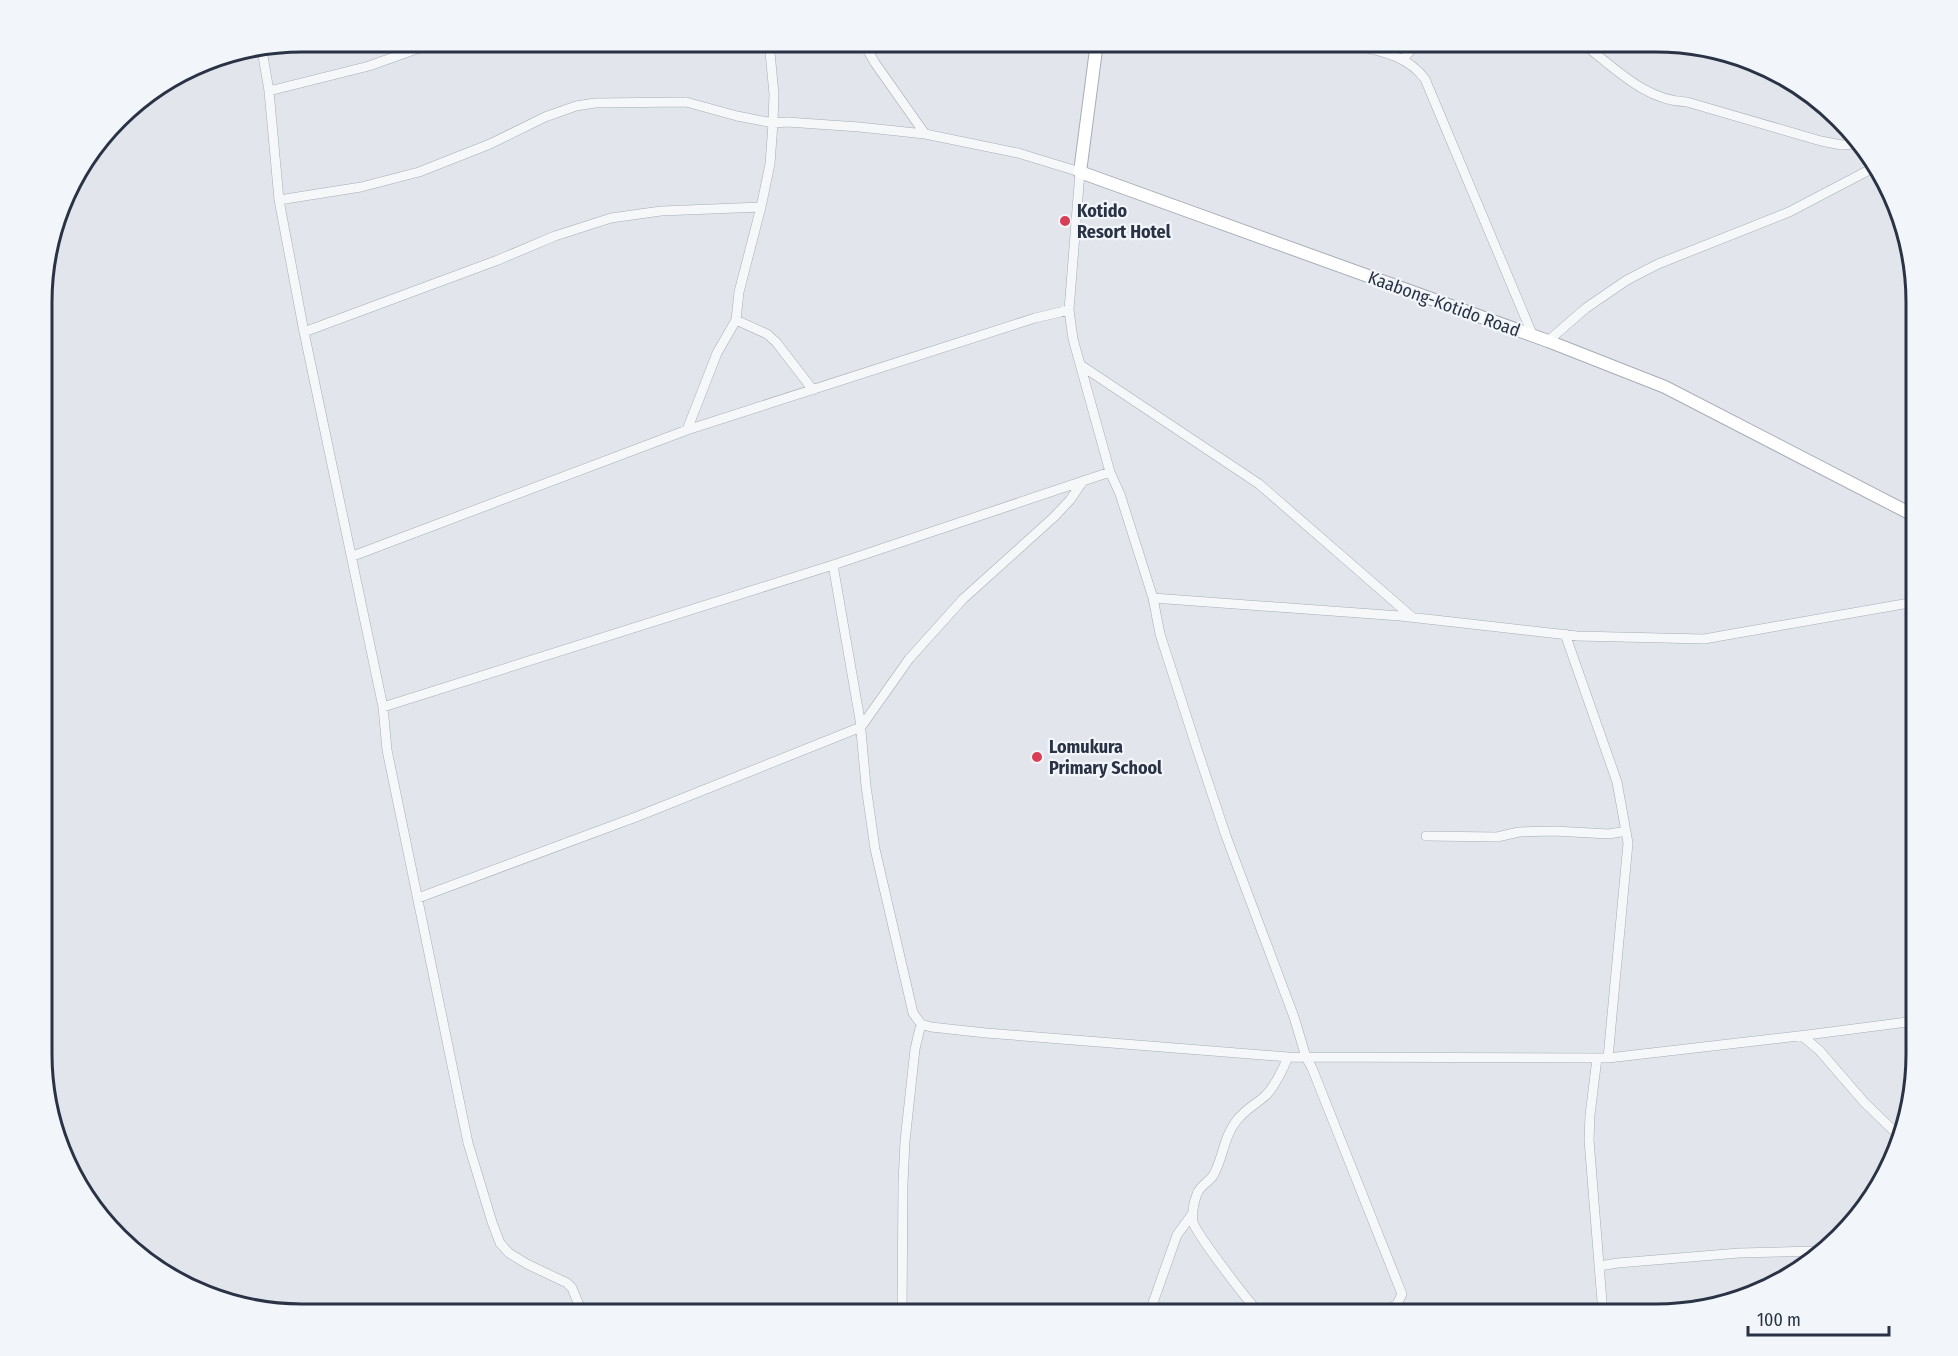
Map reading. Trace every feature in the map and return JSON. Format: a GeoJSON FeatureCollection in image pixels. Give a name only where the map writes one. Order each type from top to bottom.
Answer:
{"type":"FeatureCollection","features":[{"type":"Feature","properties":{"kind":"street"},"geometry":{"type":"LineString","coordinates":[[269,91],[369,66],[408,52]]}},
{"type":"Feature","properties":{"kind":"street"},"geometry":{"type":"LineString","coordinates":[[687,430],[717,353],[736,320],[739,292],[761,207],[770,164],[773,123],[774,94],[770,52]]}},
{"type":"Feature","properties":{"kind":"street"},"geometry":{"type":"LineString","coordinates":[[869,52],[925,134]]}},
{"type":"Feature","properties":{"kind":"street"},"geometry":{"type":"LineString","coordinates":[[1096,52],[1080,172],[1069,310],[1073,339],[1110,472],[1120,494],[1153,598],[1160,634],[1197,749],[1230,845],[1279,974],[1306,1057],[1402,1294],[1398,1304]]}},
{"type":"Feature","properties":{"kind":"street"},"geometry":{"type":"LineString","coordinates":[[1377,52],[1403,59],[1416,68],[1425,79],[1533,336]]}},
{"type":"Feature","properties":{"kind":"street"},"geometry":{"type":"LineString","coordinates":[[1403,59],[1409,52]]}},
{"type":"Feature","properties":{"kind":"street"},"geometry":{"type":"LineString","coordinates":[[1595,52],[1652,95],[1671,102],[1687,102],[1821,141],[1849,144]]}},
{"type":"Feature","properties":{"kind":"street"},"geometry":{"type":"LineString","coordinates":[[263,56],[269,91],[279,200],[304,332],[353,556],[383,707],[387,750],[468,1143],[500,1243],[509,1253],[527,1264],[567,1283],[572,1288],[579,1304]]}},
{"type":"Feature","properties":{"kind":"street"},"geometry":{"type":"LineString","coordinates":[[279,200],[361,187],[419,172],[481,148],[545,117],[576,106],[595,103],[686,102],[736,116],[773,123],[859,127],[925,134],[1018,153],[1080,172]]}},
{"type":"Feature","properties":{"kind":"street"},"geometry":{"type":"LineString","coordinates":[[1548,341],[1586,308],[1637,275],[1658,264],[1789,212],[1867,171]]}},
{"type":"Feature","properties":{"kind":"street","name":"Kaabong-Kotido Road"},"geometry":{"type":"LineString","coordinates":[[1080,172],[1548,341],[1665,387],[1906,511]]}},
{"type":"Feature","properties":{"kind":"street"},"geometry":{"type":"LineString","coordinates":[[304,332],[498,260],[555,236],[611,218],[661,211],[761,207]]}},
{"type":"Feature","properties":{"kind":"street"},"geometry":{"type":"LineString","coordinates":[[353,556],[687,430],[1035,318],[1069,310]]}},
{"type":"Feature","properties":{"kind":"street"},"geometry":{"type":"LineString","coordinates":[[736,320],[767,334],[776,342],[813,390]]}},
{"type":"Feature","properties":{"kind":"street"},"geometry":{"type":"LineString","coordinates":[[1082,366],[1259,484],[1412,618]]}},
{"type":"Feature","properties":{"kind":"street"},"geometry":{"type":"LineString","coordinates":[[383,707],[832,565],[1110,472]]}},
{"type":"Feature","properties":{"kind":"street"},"geometry":{"type":"LineString","coordinates":[[418,898],[636,817],[861,727],[909,659],[958,605],[1054,517],[1083,481]]}},
{"type":"Feature","properties":{"kind":"street"},"geometry":{"type":"LineString","coordinates":[[832,565],[861,727],[875,849],[913,1013],[921,1024],[940,1029],[1288,1057],[1608,1058],[1802,1036],[1906,1021]]}},
{"type":"Feature","properties":{"kind":"street"},"geometry":{"type":"LineString","coordinates":[[1153,598],[1412,618],[1565,634],[1704,639],[1906,605]]}},
{"type":"Feature","properties":{"kind":"street"},"geometry":{"type":"LineString","coordinates":[[1565,634],[1617,782],[1628,843],[1608,1058]]}},
{"type":"Feature","properties":{"kind":"street"},"geometry":{"type":"LineString","coordinates":[[1426,836],[1497,837],[1519,832],[1609,834],[1626,831]]}},
{"type":"Feature","properties":{"kind":"street"},"geometry":{"type":"LineString","coordinates":[[902,1304],[903,1183],[915,1048],[921,1024]]}},
{"type":"Feature","properties":{"kind":"street"},"geometry":{"type":"LineString","coordinates":[[1802,1036],[1819,1050],[1864,1102],[1893,1130]]}},
{"type":"Feature","properties":{"kind":"street"},"geometry":{"type":"LineString","coordinates":[[1250,1304],[1199,1234],[1193,1221],[1193,1213],[1197,1193],[1202,1185],[1213,1177],[1229,1131],[1248,1107],[1266,1096],[1285,1066],[1288,1057]]}},
{"type":"Feature","properties":{"kind":"street"},"geometry":{"type":"LineString","coordinates":[[1597,1058],[1589,1140],[1602,1304]]}},
{"type":"Feature","properties":{"kind":"street"},"geometry":{"type":"LineString","coordinates":[[1153,1304],[1177,1235],[1193,1213]]}},
{"type":"Feature","properties":{"kind":"street"},"geometry":{"type":"LineString","coordinates":[[1599,1266],[1739,1253],[1809,1251]]}},
{"type":"Feature","properties":{"kind":"place","name":"Kotido Resort Hotel"},"geometry":{"type":"Point","coordinates":[1065,221]}},
{"type":"Feature","properties":{"kind":"place","name":"Lomukura Primary School"},"geometry":{"type":"Point","coordinates":[1037,757]}}]}
